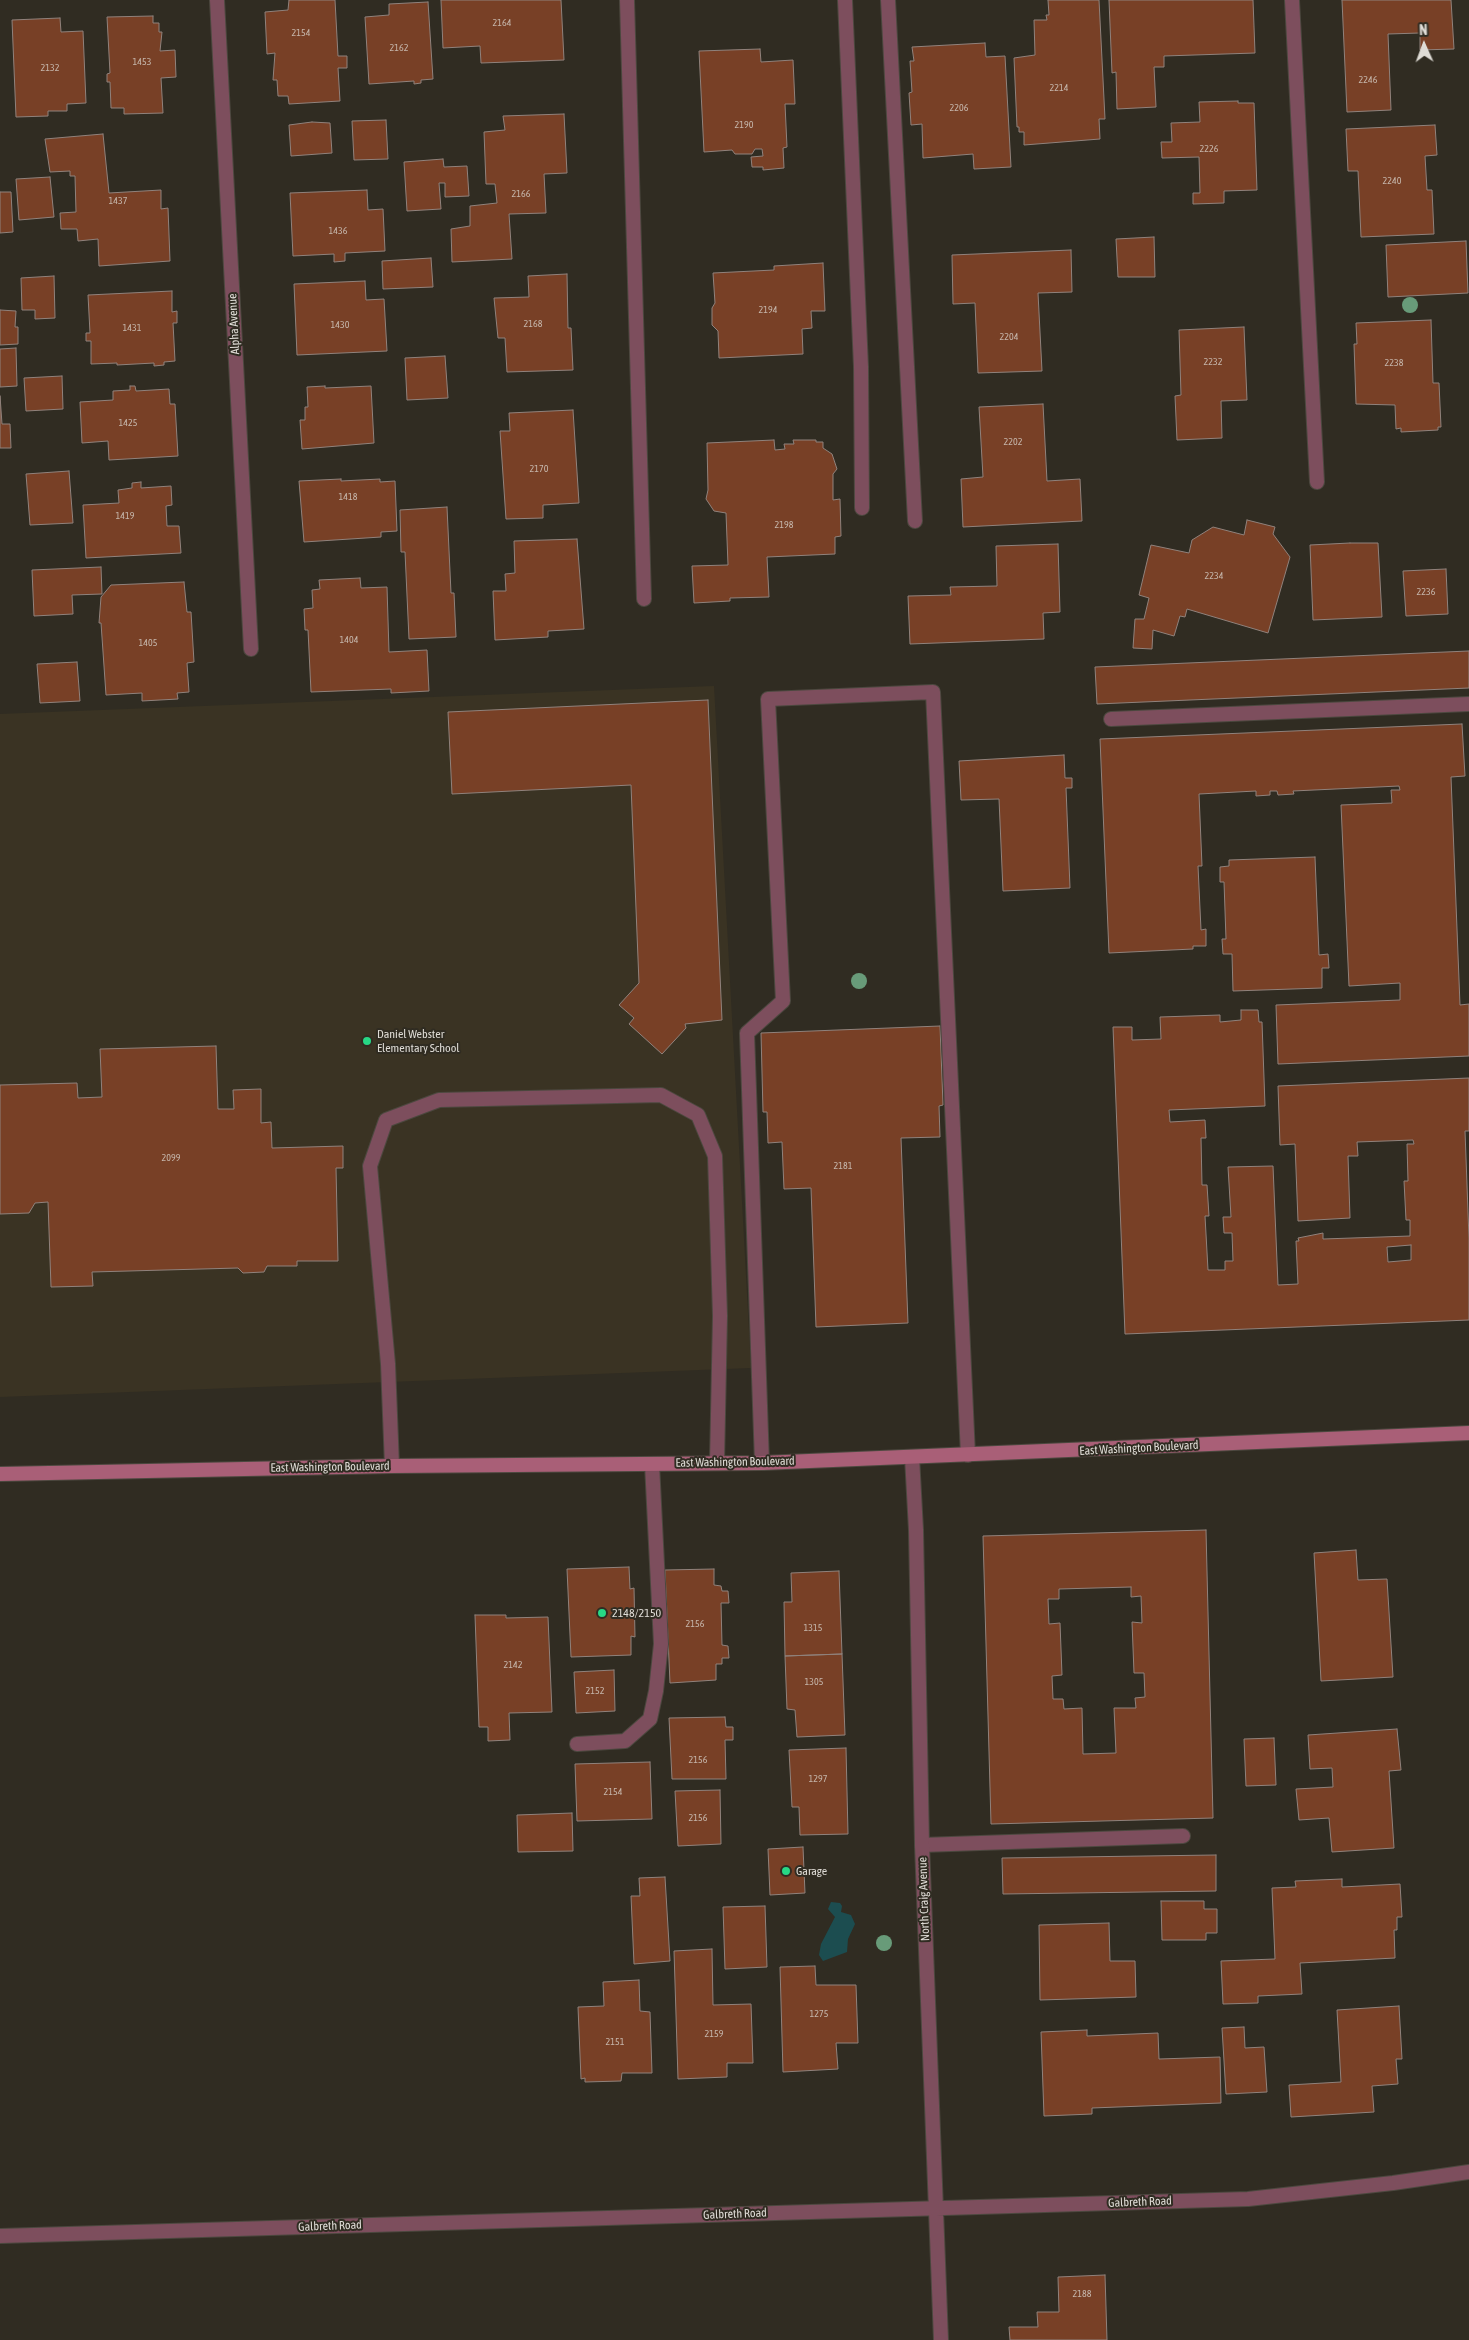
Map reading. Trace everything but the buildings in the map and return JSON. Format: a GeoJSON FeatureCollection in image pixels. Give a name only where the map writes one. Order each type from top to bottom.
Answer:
{"type":"FeatureCollection","features":[{"type":"Feature","properties":{"kind":"main road","name":"East Washington Boulevard"},"geometry":{"type":"LineString","coordinates":[[0,1474],[392,1466],[762,1462],[1469,1433]]}},
{"type":"Feature","properties":{"kind":"street","name":"Alpha Avenue"},"geometry":{"type":"LineString","coordinates":[[217,0],[251,649]]}},
{"type":"Feature","properties":{"kind":"street"},"geometry":{"type":"LineString","coordinates":[[627,0],[644,599]]}},
{"type":"Feature","properties":{"kind":"street"},"geometry":{"type":"LineString","coordinates":[[844,0],[861,367],[862,508]]}},
{"type":"Feature","properties":{"kind":"street"},"geometry":{"type":"LineString","coordinates":[[888,0],[915,521]]}},
{"type":"Feature","properties":{"kind":"street"},"geometry":{"type":"LineString","coordinates":[[1292,0],[1317,482]]}},
{"type":"Feature","properties":{"kind":"street"},"geometry":{"type":"LineString","coordinates":[[762,1462],[746,1033],[783,1001],[768,699],[933,692],[968,1455]]}},
{"type":"Feature","properties":{"kind":"street"},"geometry":{"type":"LineString","coordinates":[[1111,720],[1469,704]]}},
{"type":"Feature","properties":{"kind":"street"},"geometry":{"type":"LineString","coordinates":[[392,1466],[388,1364],[370,1166],[386,1120],[440,1100],[661,1094],[698,1115],[715,1156],[720,1316],[717,1463]]}},
{"type":"Feature","properties":{"kind":"street","name":"North Craig Avenue"},"geometry":{"type":"LineString","coordinates":[[912,1457],[916,1530],[922,1845],[941,2340]]}},
{"type":"Feature","properties":{"kind":"street"},"geometry":{"type":"LineString","coordinates":[[577,1744],[625,1741],[650,1719],[656,1691],[661,1644],[652,1464]]}},
{"type":"Feature","properties":{"kind":"street"},"geometry":{"type":"LineString","coordinates":[[922,1845],[1183,1836]]}},
{"type":"Feature","properties":{"kind":"street","name":"Galbreth Road"},"geometry":{"type":"LineString","coordinates":[[0,2236],[1248,2199],[1393,2183],[1469,2172]]}},
{"type":"Feature","properties":{"kind":"shaded area","name":"Daniel Webster Elementary School"},"geometry":{"type":"Polygon","coordinates":[[[714,686],[751,1368],[0,1397],[0,714],[714,686]]]}},
{"type":"Feature","properties":{"kind":"water"},"geometry":{"type":"Polygon","coordinates":[[[831,1902],[840,1903],[842,1906],[841,1912],[851,1915],[855,1924],[848,1939],[847,1952],[823,1961],[819,1955],[821,1944],[835,1917],[828,1909],[831,1902]]]}},
{"type":"Feature","properties":{"kind":"place","name":"Daniel Webster Elementary School"},"geometry":{"type":"Point","coordinates":[367,1041]}},
{"type":"Feature","properties":{"kind":"place","name":"2148/2150"},"geometry":{"type":"Point","coordinates":[602,1613]}},
{"type":"Feature","properties":{"kind":"place","name":"Garage"},"geometry":{"type":"Point","coordinates":[786,1871]}}]}
